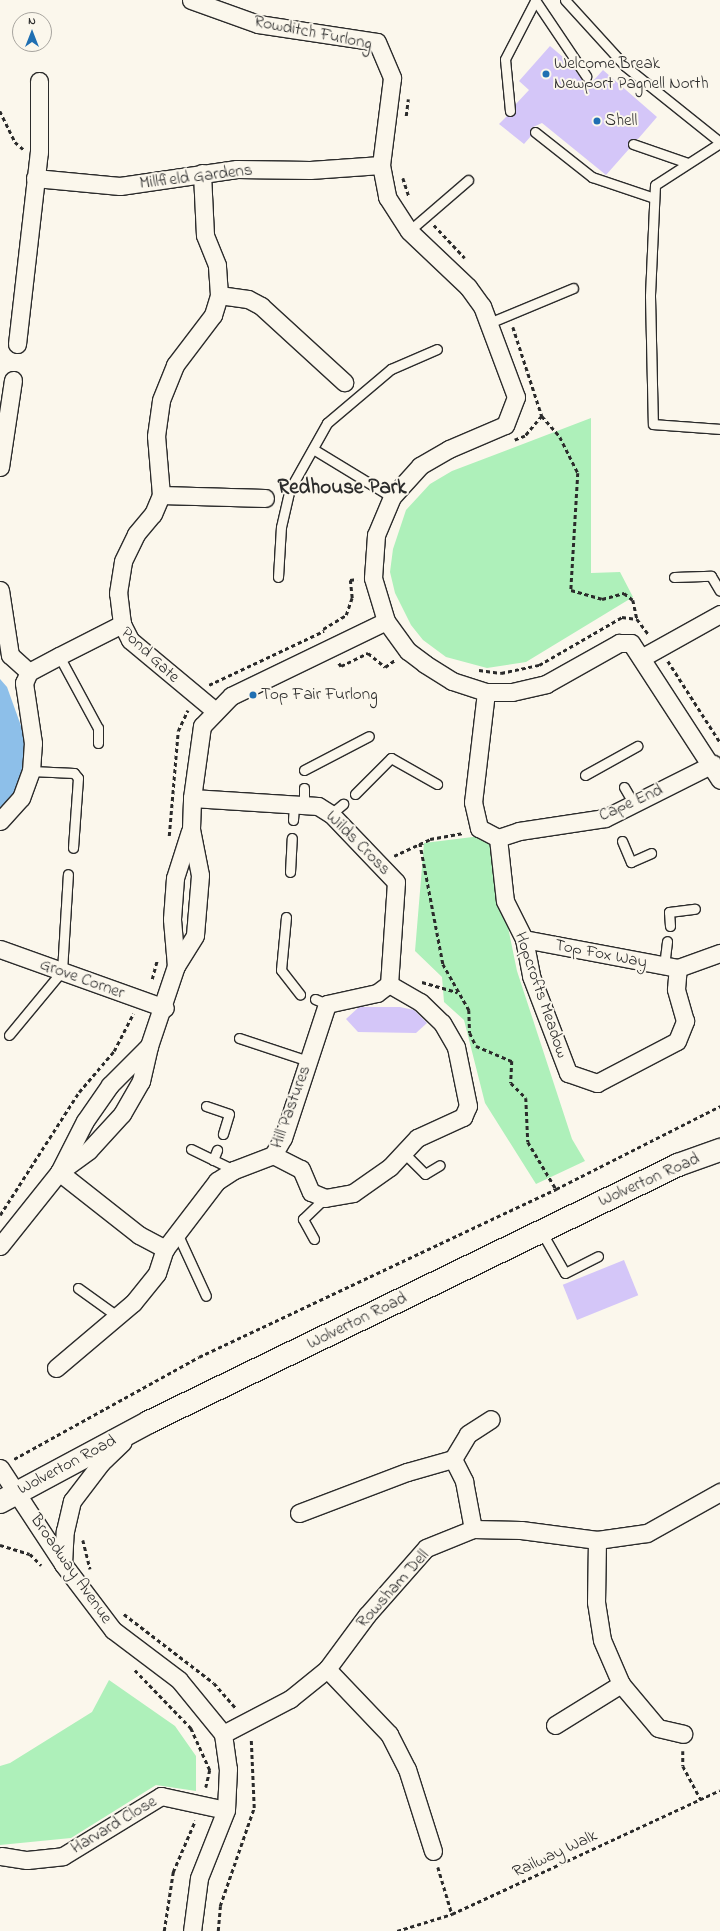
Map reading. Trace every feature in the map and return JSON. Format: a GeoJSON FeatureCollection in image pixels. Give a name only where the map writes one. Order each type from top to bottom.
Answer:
{"type":"FeatureCollection","features":[{"type":"Feature","properties":{"kind":"street","name":"Rowditch Furlong"},"geometry":{"type":"LineString","coordinates":[[191,0],[258,24],[377,42],[392,78],[382,165],[388,196],[410,231],[468,287],[489,323],[516,398],[505,425],[449,449],[420,466],[392,497],[376,535],[373,578],[386,621],[408,651],[425,664],[452,681],[486,692],[512,692],[546,684],[619,643],[631,643],[643,657],[713,764],[720,780]]}},
{"type":"Feature","properties":{"kind":"street"},"geometry":{"type":"LineString","coordinates":[[17,344],[39,152],[39,81]]}},
{"type":"Feature","properties":{"kind":"street","name":"Millfield Gardens"},"geometry":{"type":"LineString","coordinates":[[35,178],[120,186],[202,173],[382,165]]}},
{"type":"Feature","properties":{"kind":"street"},"geometry":{"type":"LineString","coordinates":[[122,624],[118,593],[123,561],[162,495],[156,436],[161,400],[175,365],[213,315],[219,295],[217,265],[205,235],[202,173]]}},
{"type":"Feature","properties":{"kind":"street"},"geometry":{"type":"LineString","coordinates":[[219,295],[248,299],[261,306],[344,382]]}},
{"type":"Feature","properties":{"kind":"street"},"geometry":{"type":"LineString","coordinates":[[0,467],[13,380]]}},
{"type":"Feature","properties":{"kind":"street"},"geometry":{"type":"LineString","coordinates":[[162,495],[265,498]]}},
{"type":"Feature","properties":{"kind":"street"},"geometry":{"type":"LineString","coordinates":[[0,590],[10,656],[27,677],[34,743],[31,771],[21,798],[0,821]]}},
{"type":"Feature","properties":{"kind":"street"},"geometry":{"type":"LineString","coordinates":[[643,657],[660,649],[720,614]]}},
{"type":"Feature","properties":{"kind":"street"},"geometry":{"type":"LineString","coordinates":[[3,1236],[59,1172],[89,1150],[122,1114],[141,1081],[149,1046],[165,1008],[176,966],[195,935],[200,875],[191,829],[192,798],[197,740],[202,726],[214,710],[231,696],[386,621]]}},
{"type":"Feature","properties":{"kind":"street","name":"Pond Gate"},"geometry":{"type":"LineString","coordinates":[[27,677],[59,656],[122,624],[130,640],[214,710]]}},
{"type":"Feature","properties":{"kind":"street"},"geometry":{"type":"LineString","coordinates":[[486,692],[472,802],[478,828],[498,838]]}},
{"type":"Feature","properties":{"kind":"street","name":"Cape End"},"geometry":{"type":"LineString","coordinates":[[498,838],[519,831],[612,820],[634,804],[713,764]]}},
{"type":"Feature","properties":{"kind":"street","name":"Wilds Cross"},"geometry":{"type":"LineString","coordinates":[[192,798],[297,810],[318,806],[337,809],[378,863],[396,882],[391,979]]}},
{"type":"Feature","properties":{"kind":"street"},"geometry":{"type":"LineString","coordinates":[[176,966],[172,919],[175,878],[191,829]]}},
{"type":"Feature","properties":{"kind":"street","name":"Hopcrofts Meadow"},"geometry":{"type":"LineString","coordinates":[[498,838],[505,901],[524,939],[531,976],[568,1073],[597,1082],[677,1041],[685,1021],[671,967]]}},
{"type":"Feature","properties":{"kind":"street","name":"Top Fox Way"},"geometry":{"type":"LineString","coordinates":[[524,939],[671,967]]}},
{"type":"Feature","properties":{"kind":"street","name":"Grove Corner"},"geometry":{"type":"LineString","coordinates":[[0,949],[165,1008]]}},
{"type":"Feature","properties":{"kind":"street"},"geometry":{"type":"LineString","coordinates":[[671,967],[720,953]]}},
{"type":"Feature","properties":{"kind":"street"},"geometry":{"type":"LineString","coordinates":[[273,1155],[301,1169],[311,1192],[325,1198],[353,1193],[404,1152],[417,1138],[463,1117],[468,1106],[456,1047],[442,1023],[420,1002],[391,979]]}},
{"type":"Feature","properties":{"kind":"street","name":"Hill Pastures"},"geometry":{"type":"LineString","coordinates":[[56,1368],[132,1303],[157,1272],[165,1249],[217,1181],[234,1170],[273,1155],[283,1138],[308,1061],[321,1001],[378,993],[391,979]]}},
{"type":"Feature","properties":{"kind":"street"},"geometry":{"type":"LineString","coordinates":[[59,1172],[93,1109],[110,1086],[149,1046]]}},
{"type":"Feature","properties":{"kind":"street","name":"Wolverton Road"},"geometry":{"type":"LineString","coordinates":[[9,1497],[149,1422],[678,1165],[720,1150]]}},
{"type":"Feature","properties":{"kind":"street"},"geometry":{"type":"LineString","coordinates":[[59,1172],[139,1235],[165,1249]]}},
{"type":"Feature","properties":{"kind":"street"},"geometry":{"type":"LineString","coordinates":[[299,1513],[407,1472],[453,1459],[468,1434],[491,1419]]}},
{"type":"Feature","properties":{"kind":"street"},"geometry":{"type":"LineString","coordinates":[[63,1564],[65,1531],[72,1501],[101,1463],[149,1422]]}},
{"type":"Feature","properties":{"kind":"street"},"geometry":{"type":"LineString","coordinates":[[453,1459],[464,1481],[473,1529]]}},
{"type":"Feature","properties":{"kind":"street"},"geometry":{"type":"LineString","coordinates":[[7,1464],[9,1497]]}},
{"type":"Feature","properties":{"kind":"street","name":"Rowsham Dell"},"geometry":{"type":"LineString","coordinates":[[223,1734],[290,1699],[327,1669],[367,1615],[426,1548],[473,1529],[521,1530],[597,1540],[647,1533],[720,1492]]}},
{"type":"Feature","properties":{"kind":"street","name":"Broadway Avenue"},"geometry":{"type":"LineString","coordinates":[[9,1497],[63,1564],[113,1630],[179,1680],[223,1734]]}},
{"type":"Feature","properties":{"kind":"street"},"geometry":{"type":"LineString","coordinates":[[597,1540],[596,1602],[602,1640],[621,1684],[658,1728],[683,1734]]}},
{"type":"Feature","properties":{"kind":"street"},"geometry":{"type":"LineString","coordinates":[[327,1669],[389,1734],[408,1769],[433,1852]]}},
{"type":"Feature","properties":{"kind":"street"},"geometry":{"type":"LineString","coordinates":[[555,1725],[621,1684]]}},
{"type":"Feature","properties":{"kind":"street"},"geometry":{"type":"LineString","coordinates":[[192,1931],[199,1878],[226,1810],[228,1769],[223,1734]]}},
{"type":"Feature","properties":{"kind":"street","name":"Harvard Close"},"geometry":{"type":"LineString","coordinates":[[0,1858],[27,1860],[63,1856],[161,1796],[226,1810]]}},
{"type":"Feature","properties":{"kind":"lane"},"geometry":{"type":"LineString","coordinates":[[510,111],[505,59],[535,0],[586,76]]}},
{"type":"Feature","properties":{"kind":"lane"},"geometry":{"type":"LineString","coordinates":[[565,0],[626,66],[720,142],[655,185],[650,296],[653,424],[720,429]]}},
{"type":"Feature","properties":{"kind":"lane"},"geometry":{"type":"LineString","coordinates":[[535,132],[592,177],[654,198]]}},
{"type":"Feature","properties":{"kind":"lane"},"geometry":{"type":"LineString","coordinates":[[634,144],[688,163]]}},
{"type":"Feature","properties":{"kind":"lane"},"geometry":{"type":"LineString","coordinates":[[410,231],[468,180]]}},
{"type":"Feature","properties":{"kind":"lane"},"geometry":{"type":"LineString","coordinates":[[489,323],[573,288]]}},
{"type":"Feature","properties":{"kind":"lane"},"geometry":{"type":"LineString","coordinates":[[278,577],[281,527],[290,488],[327,423],[352,399],[391,369],[437,349]]}},
{"type":"Feature","properties":{"kind":"lane"},"geometry":{"type":"LineString","coordinates":[[313,450],[392,497]]}},
{"type":"Feature","properties":{"kind":"lane"},"geometry":{"type":"LineString","coordinates":[[674,577],[711,576],[720,591]]}},
{"type":"Feature","properties":{"kind":"lane"},"geometry":{"type":"LineString","coordinates":[[59,656],[98,728],[98,743]]}},
{"type":"Feature","properties":{"kind":"lane"},"geometry":{"type":"LineString","coordinates":[[304,770],[369,736]]}},
{"type":"Feature","properties":{"kind":"lane"},"geometry":{"type":"LineString","coordinates":[[585,775],[637,746]]}},
{"type":"Feature","properties":{"kind":"lane"},"geometry":{"type":"LineString","coordinates":[[355,794],[391,758],[437,784]]}},
{"type":"Feature","properties":{"kind":"lane"},"geometry":{"type":"LineString","coordinates":[[610,762],[614,771]]}},
{"type":"Feature","properties":{"kind":"lane"},"geometry":{"type":"LineString","coordinates":[[31,771],[74,772],[78,778],[73,848]]}},
{"type":"Feature","properties":{"kind":"lane"},"geometry":{"type":"LineString","coordinates":[[624,787],[634,804]]}},
{"type":"Feature","properties":{"kind":"lane"},"geometry":{"type":"LineString","coordinates":[[297,810],[304,788]]}},
{"type":"Feature","properties":{"kind":"lane"},"geometry":{"type":"LineString","coordinates":[[290,872],[292,838]]}},
{"type":"Feature","properties":{"kind":"lane"},"geometry":{"type":"LineString","coordinates":[[622,841],[631,862],[651,853]]}},
{"type":"Feature","properties":{"kind":"lane"},"geometry":{"type":"LineString","coordinates":[[9,1035],[62,971],[68,874]]}},
{"type":"Feature","properties":{"kind":"lane"},"geometry":{"type":"LineString","coordinates":[[670,926],[669,912],[695,909]]}},
{"type":"Feature","properties":{"kind":"lane"},"geometry":{"type":"LineString","coordinates":[[286,917],[282,970],[300,994]]}},
{"type":"Feature","properties":{"kind":"lane"},"geometry":{"type":"LineString","coordinates":[[667,941],[671,967]]}},
{"type":"Feature","properties":{"kind":"lane"},"geometry":{"type":"LineString","coordinates":[[239,1038],[308,1061]]}},
{"type":"Feature","properties":{"kind":"lane"},"geometry":{"type":"LineString","coordinates":[[206,1106],[229,1114],[223,1134]]}},
{"type":"Feature","properties":{"kind":"lane"},"geometry":{"type":"LineString","coordinates":[[191,1149],[234,1170]]}},
{"type":"Feature","properties":{"kind":"lane"},"geometry":{"type":"LineString","coordinates":[[213,1160],[217,1150]]}},
{"type":"Feature","properties":{"kind":"lane"},"geometry":{"type":"LineString","coordinates":[[404,1152],[425,1174],[440,1165]]}},
{"type":"Feature","properties":{"kind":"lane"},"geometry":{"type":"LineString","coordinates":[[314,1239],[303,1219],[325,1198]]}},
{"type":"Feature","properties":{"kind":"lane"},"geometry":{"type":"LineString","coordinates":[[541,1232],[565,1273],[598,1256]]}},
{"type":"Feature","properties":{"kind":"lane"},"geometry":{"type":"LineString","coordinates":[[177,1233],[206,1296]]}},
{"type":"Feature","properties":{"kind":"lane"},"geometry":{"type":"LineString","coordinates":[[78,1288],[116,1316]]}},
{"type":"Feature","properties":{"kind":"path"},"geometry":{"type":"LineString","coordinates":[[0,111],[20,148],[39,152]]}},
{"type":"Feature","properties":{"kind":"path"},"geometry":{"type":"LineString","coordinates":[[542,416],[560,437],[578,473],[571,590],[602,599],[624,593],[633,600],[637,619]]}},
{"type":"Feature","properties":{"kind":"path"},"geometry":{"type":"LineString","coordinates":[[323,630],[346,615],[352,598],[350,580],[373,578]]}},
{"type":"Feature","properties":{"kind":"path"},"geometry":{"type":"LineString","coordinates":[[660,649],[720,742]]}},
{"type":"Feature","properties":{"kind":"path"},"geometry":{"type":"LineString","coordinates":[[378,863],[420,843],[478,828]]}},
{"type":"Feature","properties":{"kind":"path"},"geometry":{"type":"LineString","coordinates":[[420,843],[443,964],[469,1010],[470,1033],[476,1046],[512,1061],[512,1083],[526,1098],[528,1142],[556,1189]]}},
{"type":"Feature","properties":{"kind":"path"},"geometry":{"type":"LineString","coordinates":[[391,979],[458,992]]}},
{"type":"Feature","properties":{"kind":"path"},"geometry":{"type":"LineString","coordinates":[[7,1464],[193,1361],[556,1189],[720,1106]]}},
{"type":"Feature","properties":{"kind":"path"},"geometry":{"type":"LineString","coordinates":[[0,1545],[30,1554],[46,1570]]}},
{"type":"Feature","properties":{"kind":"path"},"geometry":{"type":"LineString","coordinates":[[131,1666],[191,1728],[210,1770],[202,1804],[173,1872],[164,1931]]}},
{"type":"Feature","properties":{"kind":"path"},"geometry":{"type":"LineString","coordinates":[[683,1734],[683,1766],[701,1800]]}},
{"type":"Feature","properties":{"kind":"path","name":"Railway Walk"},"geometry":{"type":"LineString","coordinates":[[397,1931],[452,1914],[720,1790]]}},
{"type":"Feature","properties":{"kind":"path"},"geometry":{"type":"LineString","coordinates":[[433,1852],[452,1914]]}},
{"type":"Feature","properties":{"kind":"green space"},"geometry":{"type":"Polygon","coordinates":[[[591,418],[591,573],[620,572],[633,597],[526,662],[487,668],[446,657],[423,640],[411,625],[395,593],[390,572],[393,549],[406,510],[430,484],[452,471],[591,418]]]}},
{"type":"Feature","properties":{"kind":"green space"},"geometry":{"type":"Polygon","coordinates":[[[489,835],[517,971],[572,1139],[585,1161],[536,1184],[485,1103],[464,1020],[444,1002],[442,977],[415,951],[424,843],[489,835]]]}},
{"type":"Feature","properties":{"kind":"green space"},"geometry":{"type":"Polygon","coordinates":[[[109,1680],[175,1726],[196,1756],[196,1791],[156,1785],[71,1838],[0,1845],[0,1766],[10,1763],[92,1712],[109,1680]]]}},
{"type":"Feature","properties":{"kind":"water"},"geometry":{"type":"Polygon","coordinates":[[[0,679],[7,687],[25,737],[22,786],[0,813],[0,679]]]}},
{"type":"Feature","properties":{"kind":"building"},"geometry":{"type":"Polygon","coordinates":[[[550,46],[570,63],[583,81],[593,81],[603,70],[657,117],[638,139],[629,140],[629,149],[606,175],[542,123],[531,128],[531,136],[524,144],[499,124],[507,116],[515,114],[515,105],[529,90],[519,81],[550,46]]]}},
{"type":"Feature","properties":{"kind":"building"},"geometry":{"type":"Polygon","coordinates":[[[359,1007],[400,1007],[414,1010],[427,1023],[416,1033],[358,1032],[346,1019],[359,1007]]]}},
{"type":"Feature","properties":{"kind":"building"},"geometry":{"type":"Polygon","coordinates":[[[624,1260],[638,1295],[577,1320],[563,1285],[624,1260]]]}},
{"type":"Feature","properties":{"kind":"place","name":"Welcome Break Newport Pagnell North"},"geometry":{"type":"Point","coordinates":[546,74]}},
{"type":"Feature","properties":{"kind":"place","name":"Shell"},"geometry":{"type":"Point","coordinates":[597,121]}},
{"type":"Feature","properties":{"kind":"place","name":"Top Fair Furlong"},"geometry":{"type":"Point","coordinates":[253,695]}},
{"type":"Feature","properties":{"kind":"district","name":"Redhouse Park"},"geometry":{"type":"Point","coordinates":[342,488]}}]}
